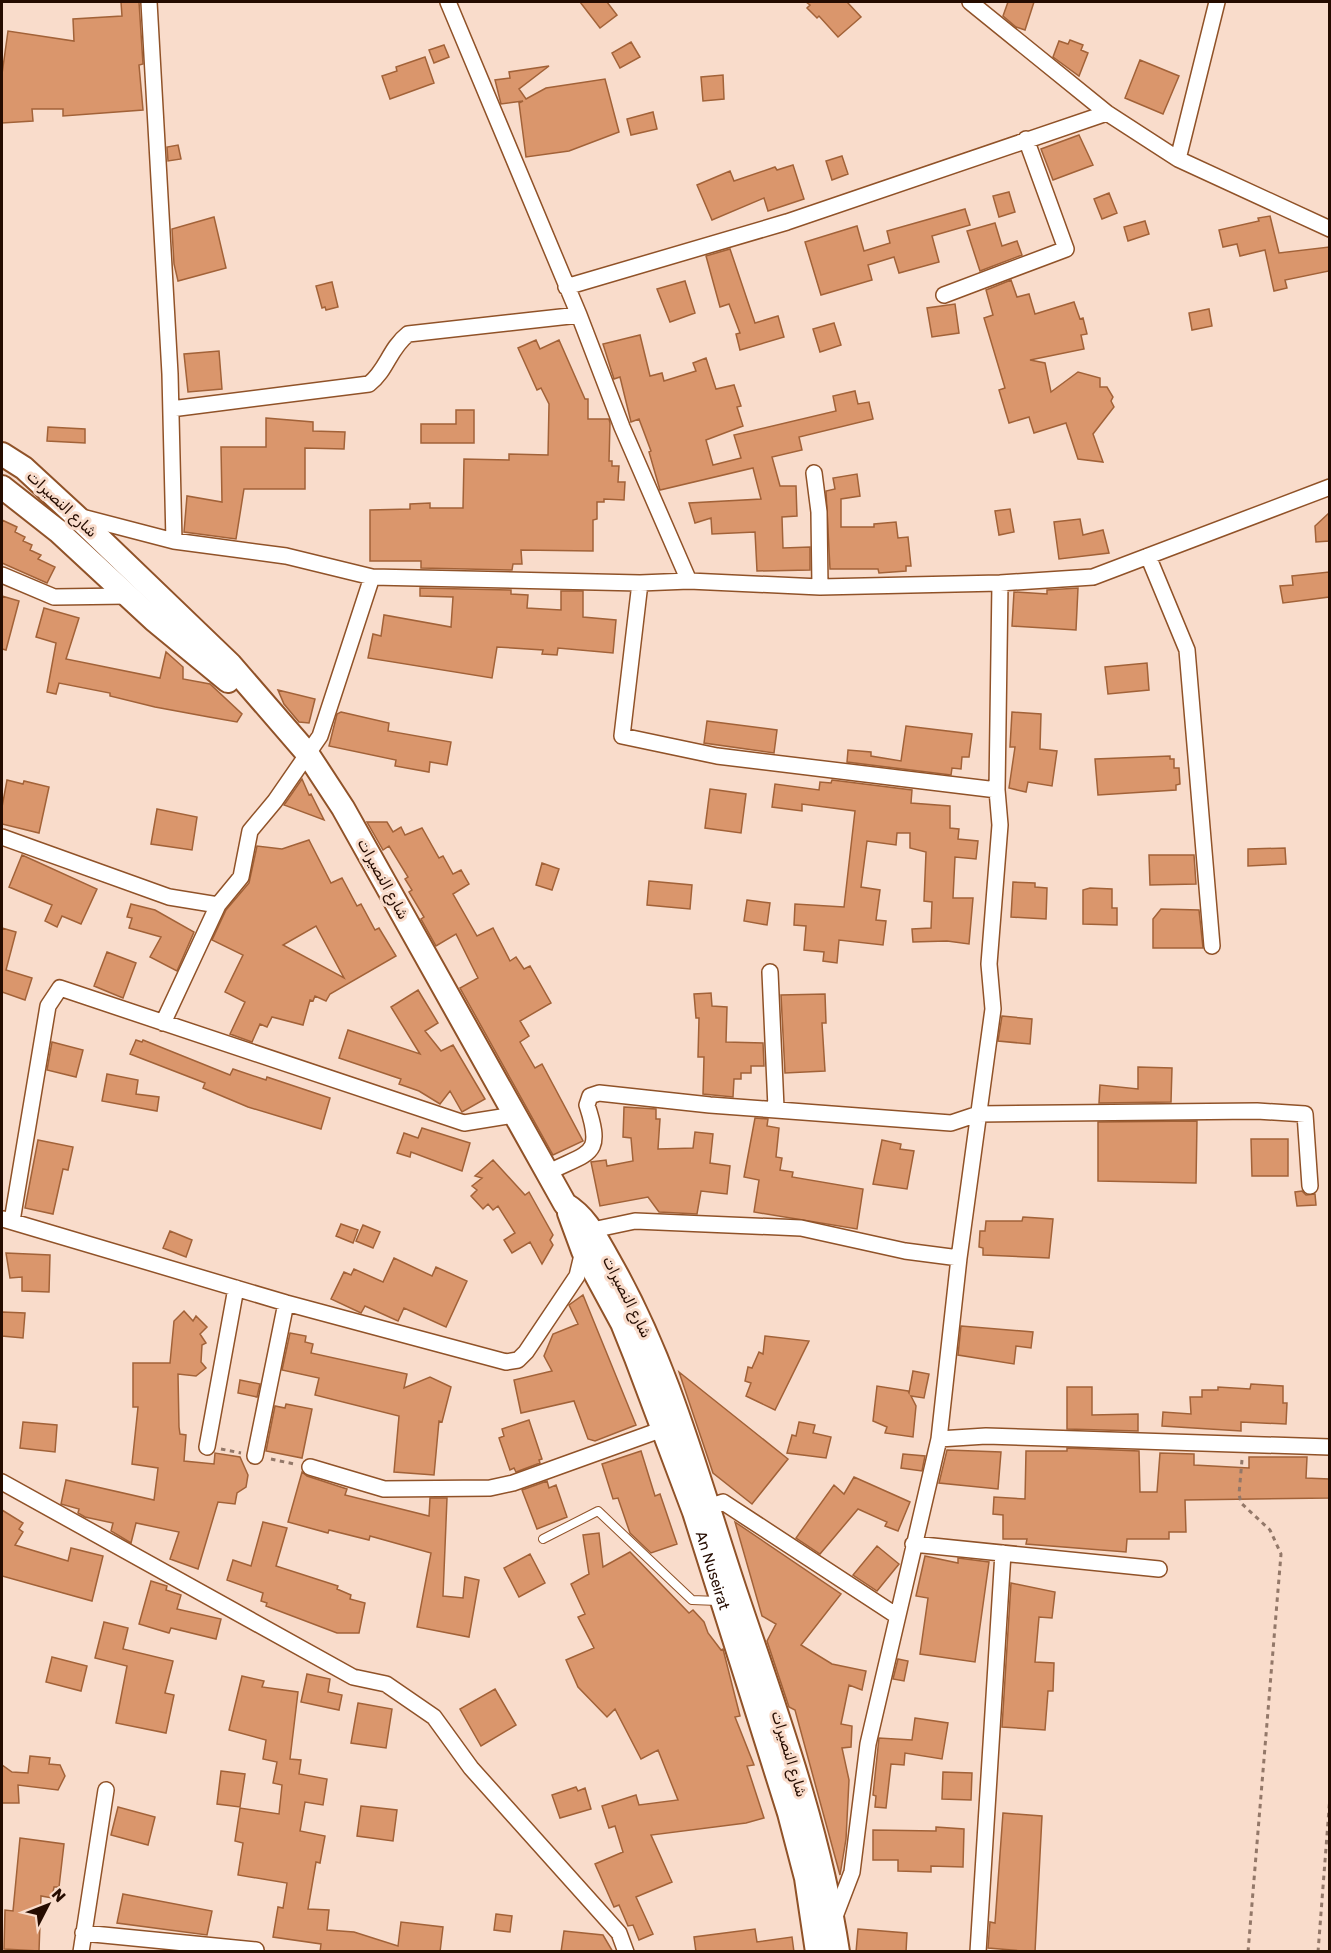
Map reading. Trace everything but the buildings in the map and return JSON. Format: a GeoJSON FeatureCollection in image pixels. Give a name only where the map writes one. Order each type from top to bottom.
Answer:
{"type":"FeatureCollection","features":[{"type":"Feature","properties":{"kind":"main road","name":"شارع النصيرات"},"geometry":{"type":"LineString","coordinates":[[2,454],[24,468],[230,664],[307,753],[343,808],[565,1204]]}},
{"type":"Feature","properties":{"kind":"main road","name":"شارع النصيرات"},"geometry":{"type":"LineString","coordinates":[[2,487],[58,531],[128,596],[227,680],[271,711]]}},
{"type":"Feature","properties":{"kind":"main road","name":"An Nuseirat"},"geometry":{"type":"LineString","coordinates":[[565,1204],[584,1238],[622,1323],[663,1429],[702,1509],[720,1601],[789,1813],[806,1878],[816,1947]]}},
{"type":"Feature","properties":{"kind":"main road","name":"شارع النصيرات"},"geometry":{"type":"LineString","coordinates":[[584,1238],[631,1299],[655,1353],[702,1509],[803,1799],[833,1921],[838,1952]]}},
{"type":"Feature","properties":{"kind":"street"},"geometry":{"type":"LineString","coordinates":[[149,2],[171,409],[174,541]]}},
{"type":"Feature","properties":{"kind":"street"},"geometry":{"type":"LineString","coordinates":[[448,2],[579,315],[622,427],[689,581]]}},
{"type":"Feature","properties":{"kind":"street"},"geometry":{"type":"LineString","coordinates":[[970,2],[1107,113],[1178,159],[1329,229]]}},
{"type":"Feature","properties":{"kind":"street"},"geometry":{"type":"LineString","coordinates":[[1178,159],[1217,2]]}},
{"type":"Feature","properties":{"kind":"street"},"geometry":{"type":"LineString","coordinates":[[566,287],[786,222],[1107,113]]}},
{"type":"Feature","properties":{"kind":"street"},"geometry":{"type":"LineString","coordinates":[[944,295],[1066,249],[1026,139]]}},
{"type":"Feature","properties":{"kind":"street"},"geometry":{"type":"LineString","coordinates":[[171,409],[369,384],[376,379],[396,343],[408,334],[579,315]]}},
{"type":"Feature","properties":{"kind":"street"},"geometry":{"type":"LineString","coordinates":[[814,473],[819,512],[820,587]]}},
{"type":"Feature","properties":{"kind":"street"},"geometry":{"type":"LineString","coordinates":[[75,515],[174,541],[286,556],[372,577],[640,583],[689,581],[820,587],[1000,584],[1093,578],[1329,487]]}},
{"type":"Feature","properties":{"kind":"street"},"geometry":{"type":"LineString","coordinates":[[1148,556],[1187,650],[1212,946]]}},
{"type":"Feature","properties":{"kind":"street"},"geometry":{"type":"LineString","coordinates":[[2,576],[54,597],[128,596]]}},
{"type":"Feature","properties":{"kind":"street"},"geometry":{"type":"LineString","coordinates":[[163,1023],[218,905],[241,877],[250,831],[275,801],[320,736],[372,577]]}},
{"type":"Feature","properties":{"kind":"street"},"geometry":{"type":"LineString","coordinates":[[640,583],[622,736],[717,756],[997,790]]}},
{"type":"Feature","properties":{"kind":"street"},"geometry":{"type":"LineString","coordinates":[[816,1947],[833,1921],[852,1872],[868,1744],[939,1439],[959,1258],[993,1009],[989,964],[1000,825],[997,790],[1000,584]]}},
{"type":"Feature","properties":{"kind":"street"},"geometry":{"type":"LineString","coordinates":[[2,837],[169,897],[218,905]]}},
{"type":"Feature","properties":{"kind":"street"},"geometry":{"type":"LineString","coordinates":[[770,972],[776,1108]]}},
{"type":"Feature","properties":{"kind":"street"},"geometry":{"type":"LineString","coordinates":[[514,1115],[464,1123],[60,988],[48,1006],[7,1220],[286,1303],[506,1362],[518,1360],[577,1276],[584,1238],[635,1221],[801,1228],[905,1251],[959,1258]]}},
{"type":"Feature","properties":{"kind":"street"},"geometry":{"type":"LineString","coordinates":[[547,1173],[591,1150],[595,1143],[595,1130],[586,1105],[591,1096],[599,1093],[710,1105],[776,1108],[951,1123],[978,1114],[1257,1111],[1305,1114],[1310,1186]]}},
{"type":"Feature","properties":{"kind":"street"},"geometry":{"type":"LineString","coordinates":[[207,1447],[236,1288]]}},
{"type":"Feature","properties":{"kind":"street"},"geometry":{"type":"LineString","coordinates":[[255,1456],[286,1303]]}},
{"type":"Feature","properties":{"kind":"street"},"geometry":{"type":"LineString","coordinates":[[310,1467],[384,1489],[490,1488],[513,1483],[663,1429]]}},
{"type":"Feature","properties":{"kind":"street"},"geometry":{"type":"LineString","coordinates":[[939,1439],[986,1436],[1329,1447]]}},
{"type":"Feature","properties":{"kind":"street"},"geometry":{"type":"LineString","coordinates":[[2,1482],[353,1677],[386,1684],[434,1717],[471,1768],[619,1933],[626,1952]]}},
{"type":"Feature","properties":{"kind":"street"},"geometry":{"type":"LineString","coordinates":[[702,1509],[723,1502],[897,1616]]}},
{"type":"Feature","properties":{"kind":"street"},"geometry":{"type":"LineString","coordinates":[[913,1544],[1159,1569]]}},
{"type":"Feature","properties":{"kind":"street"},"geometry":{"type":"LineString","coordinates":[[978,1952],[1003,1553]]}},
{"type":"Feature","properties":{"kind":"street"},"geometry":{"type":"LineString","coordinates":[[81,1952],[106,1790]]}},
{"type":"Feature","properties":{"kind":"street"},"geometry":{"type":"LineString","coordinates":[[83,1933],[256,1950]]}},
{"type":"Feature","properties":{"kind":"lane"},"geometry":{"type":"LineString","coordinates":[[543,1539],[598,1511],[692,1600],[720,1601]]}},
{"type":"Feature","properties":{"kind":"path"},"geometry":{"type":"LineString","coordinates":[[1243,1443],[1239,1494],[1241,1503],[1270,1530],[1281,1554],[1248,1952]]}},
{"type":"Feature","properties":{"kind":"path"},"geometry":{"type":"LineString","coordinates":[[1318,1952],[1329,1796]]}}]}
